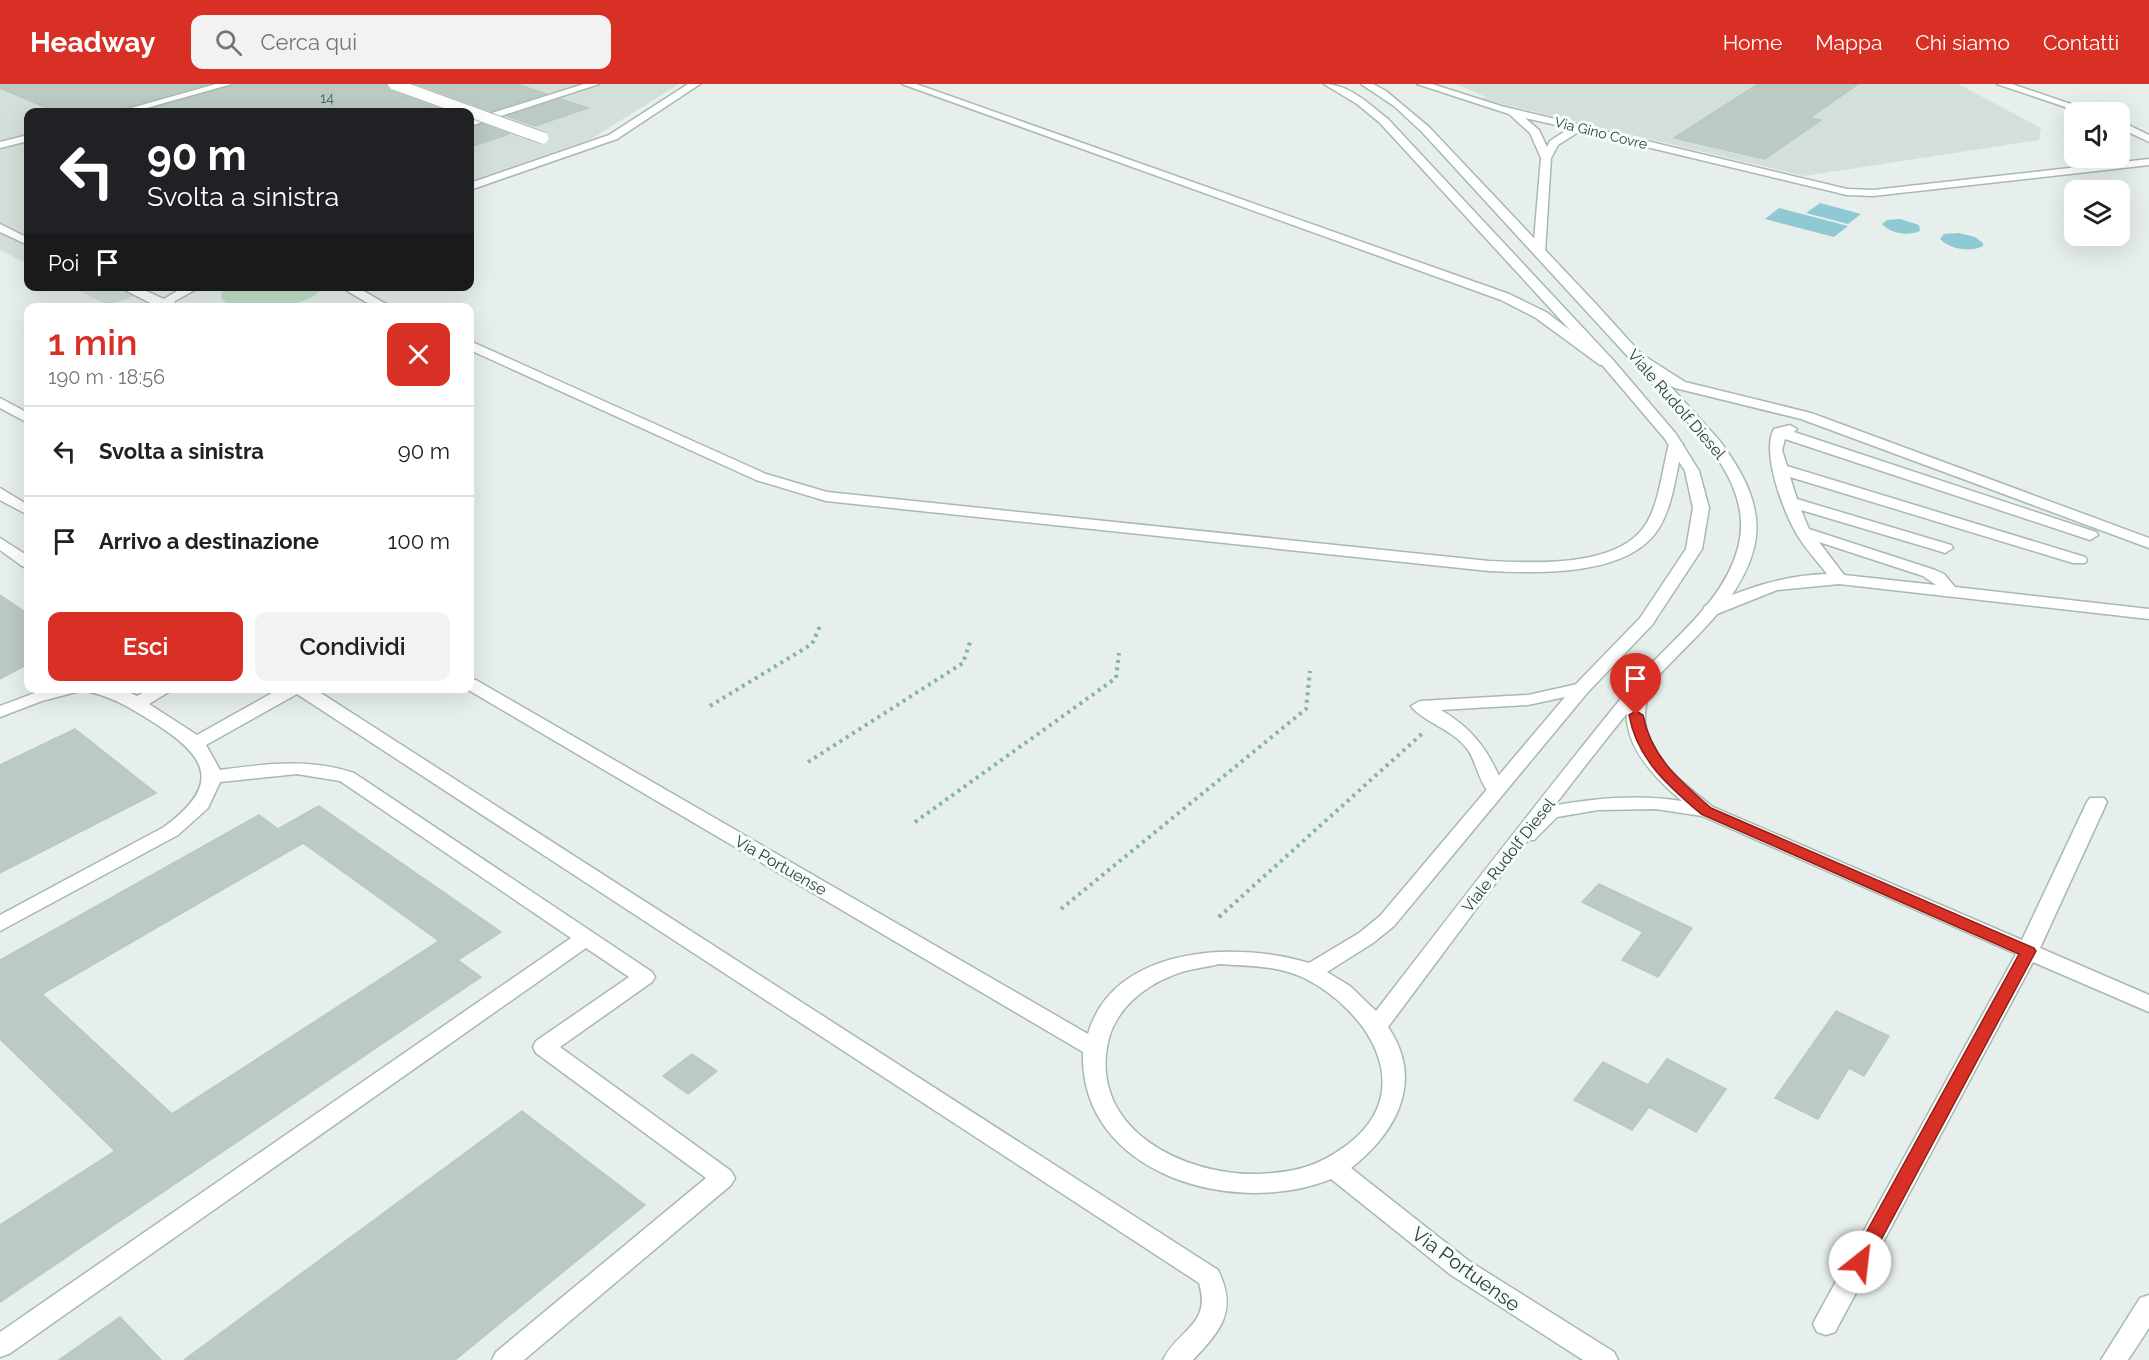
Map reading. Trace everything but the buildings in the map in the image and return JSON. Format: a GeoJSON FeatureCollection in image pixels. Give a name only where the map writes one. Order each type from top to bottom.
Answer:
{"type":"FeatureCollection","features":[{"type":"Feature","properties":{"kind":"street"},"geometry":{"type":"LineString","coordinates":[[137,108],[227,84]]}},
{"type":"Feature","properties":{"kind":"street"},"geometry":{"type":"LineString","coordinates":[[394,84],[460,108]]}},
{"type":"Feature","properties":{"kind":"street"},"geometry":{"type":"LineString","coordinates":[[474,122],[594,84]]}},
{"type":"Feature","properties":{"kind":"street"},"geometry":{"type":"LineString","coordinates":[[474,186],[613,137],[694,84]]}},
{"type":"Feature","properties":{"kind":"street"},"geometry":{"type":"LineString","coordinates":[[907,84],[1505,297],[1541,315],[1608,363]]}},
{"type":"Feature","properties":{"kind":"street","name":"Viale Rudolf Diesel"},"geometry":{"type":"LineString","coordinates":[[1311,972],[1366,938],[1387,921],[1582,688],[1646,621],[1694,549],[1701,522],[1700,494],[1692,471],[1676,444],[1608,363],[1384,121],[1361,102],[1329,84]]}},
{"type":"Feature","properties":{"kind":"street","name":"Viale Rudolf Diesel"},"geometry":{"type":"LineString","coordinates":[[1366,84],[1405,112],[1633,352],[1715,444],[1745,496],[1750,521],[1745,550],[1731,581],[1711,610],[1641,684],[1378,1024]]}},
{"type":"Feature","properties":{"kind":"street","name":"Via Gino Covre"},"geometry":{"type":"LineString","coordinates":[[1422,84],[1510,111],[1839,191],[1865,193],[2149,162]]}},
{"type":"Feature","properties":{"kind":"street"},"geometry":{"type":"LineString","coordinates":[[2002,84],[2064,104]]}},
{"type":"Feature","properties":{"kind":"street"},"geometry":{"type":"LineString","coordinates":[[1510,111],[1534,132],[1546,158]]}},
{"type":"Feature","properties":{"kind":"street"},"geometry":{"type":"LineString","coordinates":[[474,113],[543,138]]}},
{"type":"Feature","properties":{"kind":"street"},"geometry":{"type":"LineString","coordinates":[[1539,252],[1546,158],[1554,143],[1578,128]]}},
{"type":"Feature","properties":{"kind":"street"},"geometry":{"type":"LineString","coordinates":[[2130,129],[2149,139]]}},
{"type":"Feature","properties":{"kind":"street"},"geometry":{"type":"LineString","coordinates":[[0,146],[24,139]]}},
{"type":"Feature","properties":{"kind":"street"},"geometry":{"type":"LineString","coordinates":[[1546,158],[1560,148],[1582,142],[1633,141]]}},
{"type":"Feature","properties":{"kind":"street"},"geometry":{"type":"LineString","coordinates":[[0,227],[24,240]]}},
{"type":"Feature","properties":{"kind":"street"},"geometry":{"type":"LineString","coordinates":[[134,291],[160,303]]}},
{"type":"Feature","properties":{"kind":"street"},"geometry":{"type":"LineString","coordinates":[[169,303],[177,294],[184,291]]}},
{"type":"Feature","properties":{"kind":"street"},"geometry":{"type":"LineString","coordinates":[[355,291],[377,303]]}},
{"type":"Feature","properties":{"kind":"street"},"geometry":{"type":"LineString","coordinates":[[474,347],[754,475],[826,496],[1489,566],[1537,567],[1582,562],[1608,556],[1634,546],[1653,525],[1676,444]]}},
{"type":"Feature","properties":{"kind":"street"},"geometry":{"type":"LineString","coordinates":[[1633,352],[1664,377],[1680,385],[1776,407],[2149,543]]}},
{"type":"Feature","properties":{"kind":"street"},"geometry":{"type":"LineString","coordinates":[[0,402],[24,417]]}},
{"type":"Feature","properties":{"kind":"street"},"geometry":{"type":"LineString","coordinates":[[1779,432],[1795,427],[1832,426]]}},
{"type":"Feature","properties":{"kind":"street"},"geometry":{"type":"LineString","coordinates":[[1779,432],[1775,450],[1790,502],[1803,532],[1839,579]]}},
{"type":"Feature","properties":{"kind":"street"},"geometry":{"type":"LineString","coordinates":[[1779,432],[2090,536]]}},
{"type":"Feature","properties":{"kind":"street"},"geometry":{"type":"LineString","coordinates":[[1781,469],[2079,561]]}},
{"type":"Feature","properties":{"kind":"street"},"geometry":{"type":"LineString","coordinates":[[0,493],[24,508]]}},
{"type":"Feature","properties":{"kind":"street"},"geometry":{"type":"LineString","coordinates":[[1790,502],[1945,548]]}},
{"type":"Feature","properties":{"kind":"street"},"geometry":{"type":"LineString","coordinates":[[1803,532],[1934,574],[1951,593]]}},
{"type":"Feature","properties":{"kind":"street"},"geometry":{"type":"LineString","coordinates":[[0,543],[24,560]]}},
{"type":"Feature","properties":{"kind":"street"},"geometry":{"type":"LineString","coordinates":[[1711,610],[1777,583],[1796,579],[1839,579],[2149,614]]}},
{"type":"Feature","properties":{"kind":"street"},"geometry":{"type":"LineString","coordinates":[[1641,684],[1636,715],[1644,746],[1671,781],[1706,811]]}},
{"type":"Feature","properties":{"kind":"street","name":"Via Portuense"},"geometry":{"type":"LineString","coordinates":[[474,686],[1093,1047]]}},
{"type":"Feature","properties":{"kind":"street"},"geometry":{"type":"LineString","coordinates":[[1496,791],[1486,763],[1476,745],[1441,717],[1420,706],[1528,700],[1582,688]]}},
{"type":"Feature","properties":{"kind":"street"},"geometry":{"type":"LineString","coordinates":[[0,712],[51,693]]}},
{"type":"Feature","properties":{"kind":"street"},"geometry":{"type":"LineString","coordinates":[[0,924],[186,821],[204,803],[210,777],[206,760],[196,743],[136,703],[116,693]]}},
{"type":"Feature","properties":{"kind":"street"},"geometry":{"type":"LineString","coordinates":[[136,703],[157,693]]}},
{"type":"Feature","properties":{"kind":"street"},"geometry":{"type":"LineString","coordinates":[[196,743],[288,693]]}},
{"type":"Feature","properties":{"kind":"street"},"geometry":{"type":"LineString","coordinates":[[305,693],[1209,1277],[1217,1298],[1215,1316],[1176,1360]]}},
{"type":"Feature","properties":{"kind":"street"},"geometry":{"type":"LineString","coordinates":[[210,777],[300,767],[325,769],[347,777],[644,977],[543,1047],[723,1178],[505,1360]]}},
{"type":"Feature","properties":{"kind":"street"},"geometry":{"type":"LineString","coordinates":[[1502,861],[1551,812],[1626,802],[1656,803],[1706,811],[2149,1004]]}},
{"type":"Feature","properties":{"kind":"street"},"geometry":{"type":"LineString","coordinates":[[1826,1324],[2028,951],[2097,802]]}},
{"type":"Feature","properties":{"kind":"street"},"geometry":{"type":"LineString","coordinates":[[0,1346],[586,938]]}},
{"type":"Feature","properties":{"kind":"street"},"geometry":{"type":"LineString","coordinates":[[1219,957],[1266,960],[1311,972],[1349,994],[1378,1024],[1392,1054],[1396,1086],[1387,1118],[1366,1145],[1334,1167],[1288,1182],[1237,1184],[1186,1173],[1143,1150],[1111,1119],[1094,1084],[1093,1047],[1107,1013],[1135,985],[1174,966],[1219,957]]}},
{"type":"Feature","properties":{"kind":"street","name":"Via Portuense"},"geometry":{"type":"LineString","coordinates":[[1334,1167],[1460,1268],[1605,1360]]}},
{"type":"Feature","properties":{"kind":"street"},"geometry":{"type":"LineString","coordinates":[[2114,1360],[2149,1306]]}},
{"type":"Feature","properties":{"kind":"path"},"geometry":{"type":"LineString","coordinates":[[711,706],[812,644],[821,624]]}},
{"type":"Feature","properties":{"kind":"path"},"geometry":{"type":"LineString","coordinates":[[808,762],[963,663],[971,639]]}},
{"type":"Feature","properties":{"kind":"path"},"geometry":{"type":"LineString","coordinates":[[915,822],[1116,678],[1119,653]]}},
{"type":"Feature","properties":{"kind":"path"},"geometry":{"type":"LineString","coordinates":[[1061,909],[1306,709],[1310,671]]}},
{"type":"Feature","properties":{"kind":"path"},"geometry":{"type":"LineString","coordinates":[[1219,917],[1441,717]]}},
{"type":"Feature","properties":{"kind":"shaded area"},"geometry":{"type":"Polygon","coordinates":[[[0,84],[679,84],[591,139],[474,180],[474,108],[24,108],[24,262],[0,250],[0,84]]]}},
{"type":"Feature","properties":{"kind":"shaded area"},"geometry":{"type":"Polygon","coordinates":[[[1456,84],[1958,84],[2041,128],[2039,140],[1804,176],[1481,99],[1486,97],[1456,84]]]}},
{"type":"Feature","properties":{"kind":"shaded area"},"geometry":{"type":"Polygon","coordinates":[[[80,291],[149,291],[114,303],[104,303],[80,291]]]}},
{"type":"Feature","properties":{"kind":"green space"},"geometry":{"type":"Polygon","coordinates":[[[223,291],[319,291],[296,303],[228,303],[222,300],[223,291]]]}},
{"type":"Feature","properties":{"kind":"water"},"geometry":{"type":"Polygon","coordinates":[[[1820,203],[1861,214],[1848,224],[1806,213],[1820,203]]]}},
{"type":"Feature","properties":{"kind":"water"},"geometry":{"type":"Polygon","coordinates":[[[1779,208],[1848,226],[1834,237],[1765,219],[1779,208]]]}},
{"type":"Feature","properties":{"kind":"water"},"geometry":{"type":"Polygon","coordinates":[[[1900,219],[1919,225],[1920,231],[1900,233],[1882,224],[1887,220],[1900,219]]]}},
{"type":"Feature","properties":{"kind":"water"},"geometry":{"type":"Polygon","coordinates":[[[1959,233],[1975,237],[1983,243],[1983,246],[1960,249],[1940,239],[1944,234],[1959,233]]]}},
{"type":"Feature","properties":{"kind":"route"},"geometry":{"type":"LineString","coordinates":[[1636,715],[1644,746],[1671,781],[1706,811],[2028,951],[1860,1262]]}}]}
